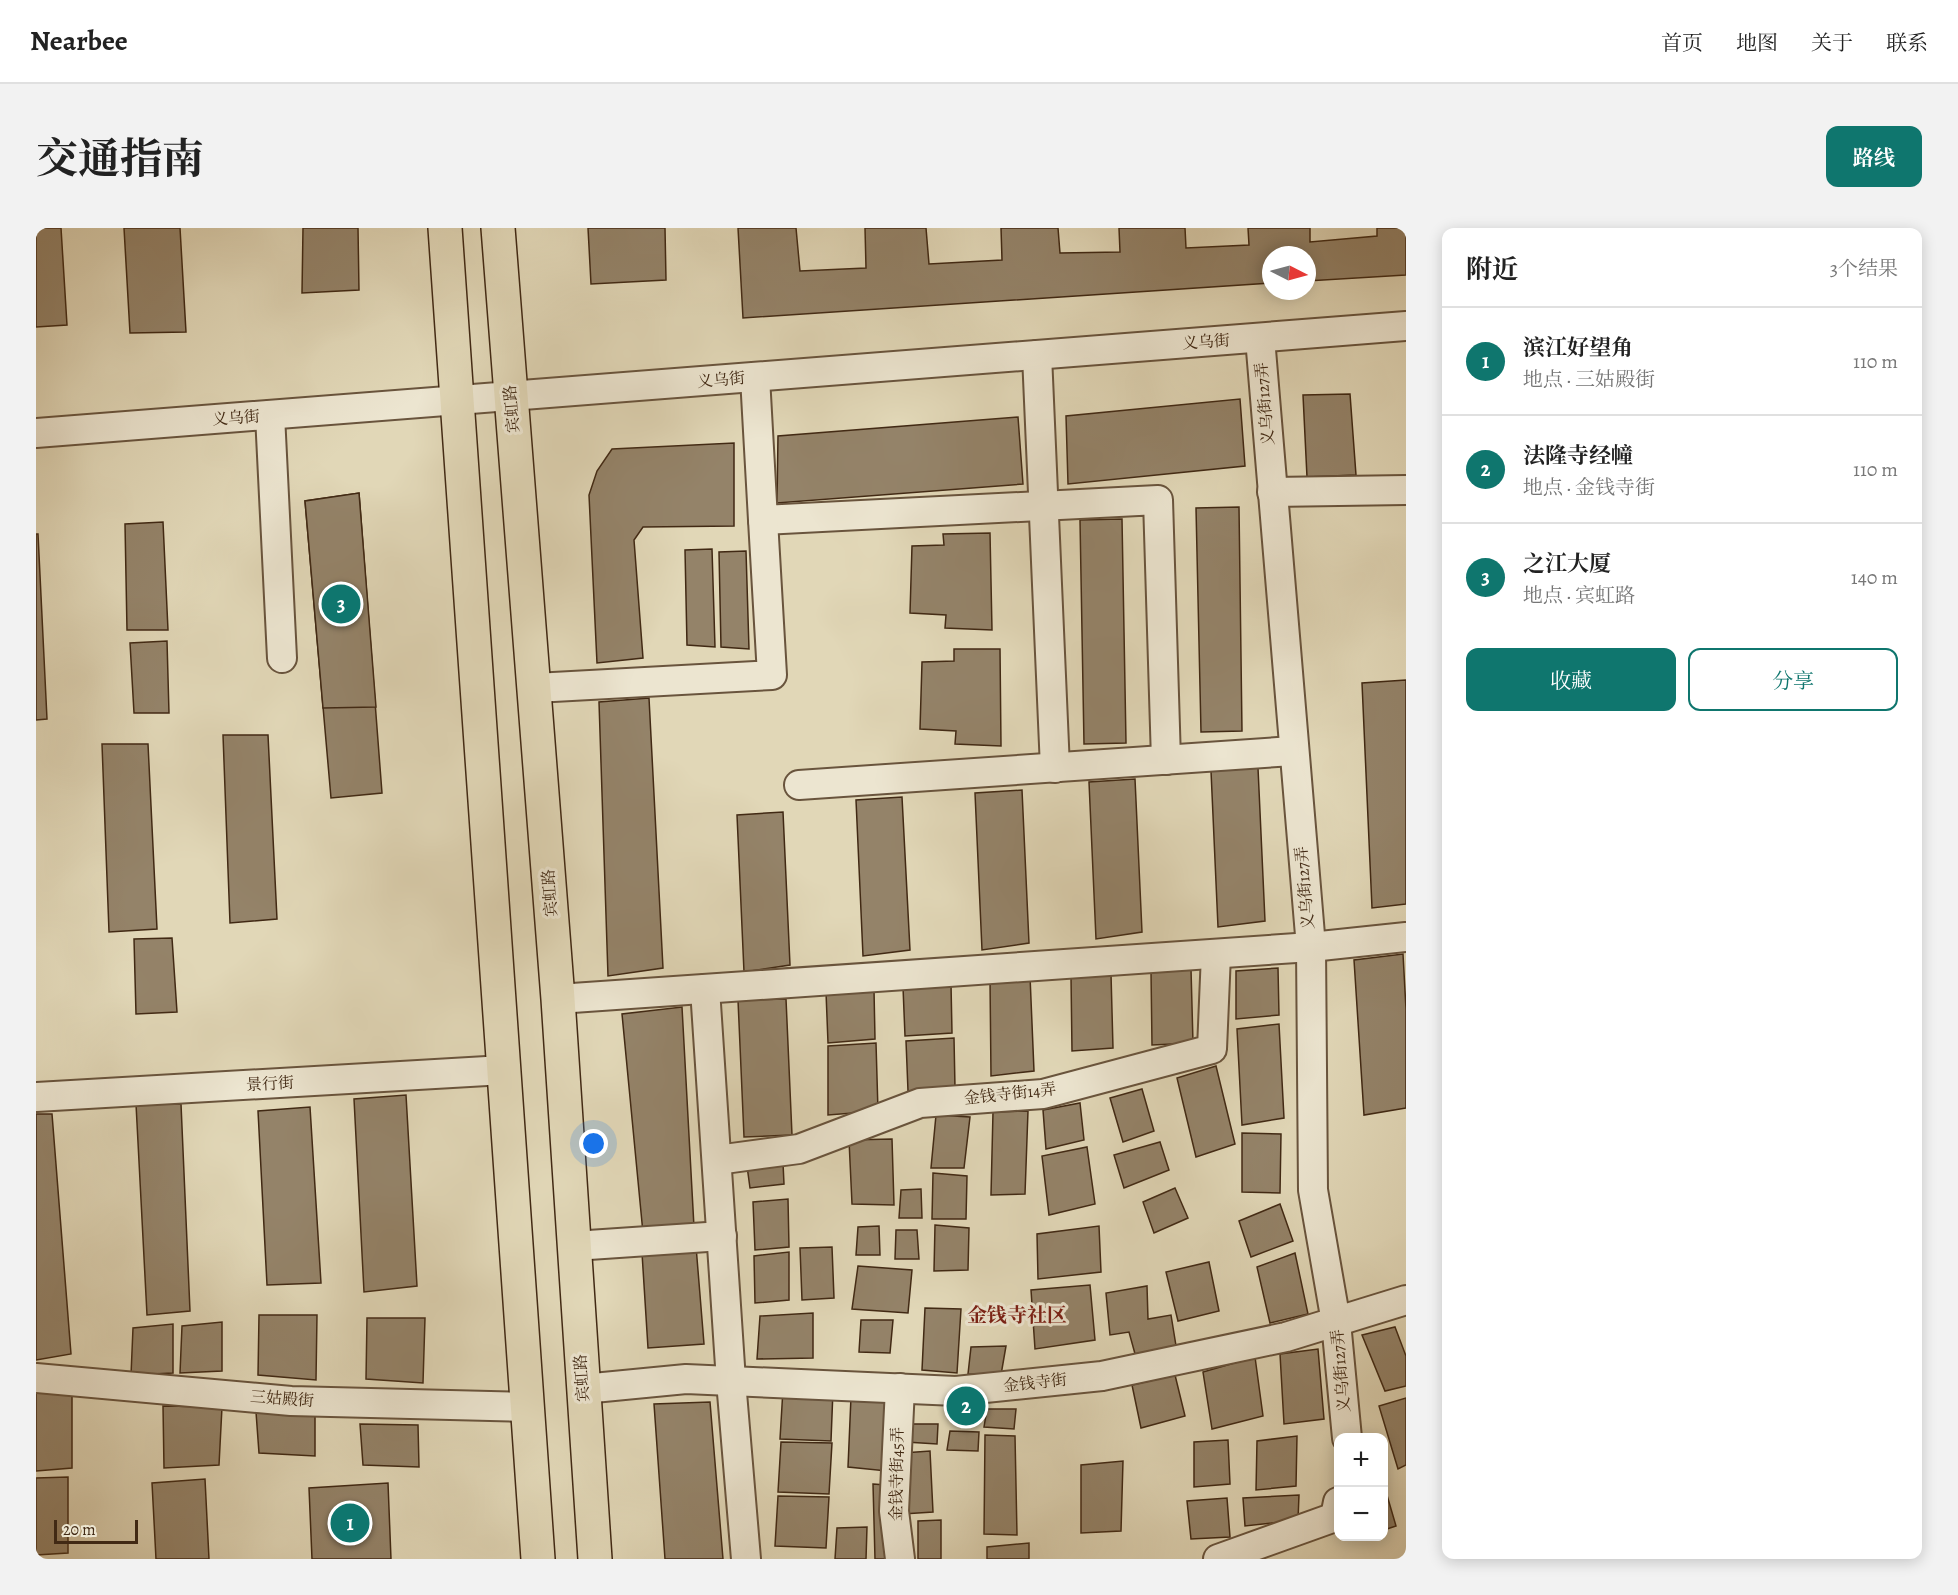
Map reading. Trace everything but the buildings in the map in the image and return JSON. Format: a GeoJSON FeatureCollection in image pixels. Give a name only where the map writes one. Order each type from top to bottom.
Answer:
{"type":"FeatureCollection","features":[{"type":"Feature","properties":{"kind":"main road"},"geometry":{"type":"LineString","coordinates":[[445,228],[538,1559]]}},
{"type":"Feature","properties":{"kind":"main road","name":"宾虹路"},"geometry":{"type":"LineString","coordinates":[[498,228],[558,999],[595,1559]]}},
{"type":"Feature","properties":{"kind":"street","name":"义乌街"},"geometry":{"type":"LineString","coordinates":[[36,433],[1406,326]]}},
{"type":"Feature","properties":{"kind":"street","name":"义乌街127弄"},"geometry":{"type":"LineString","coordinates":[[1260,338],[1311,947],[1313,1190],[1336,1322],[1347,1433]]}},
{"type":"Feature","properties":{"kind":"street"},"geometry":{"type":"LineString","coordinates":[[1037,355],[1055,768]]}},
{"type":"Feature","properties":{"kind":"street"},"geometry":{"type":"LineString","coordinates":[[535,688],[772,675],[755,377]]}},
{"type":"Feature","properties":{"kind":"street"},"geometry":{"type":"LineString","coordinates":[[270,415],[282,658]]}},
{"type":"Feature","properties":{"kind":"street"},"geometry":{"type":"LineString","coordinates":[[1272,492],[1406,490]]}},
{"type":"Feature","properties":{"kind":"street"},"geometry":{"type":"LineString","coordinates":[[763,520],[1158,500],[1166,760]]}},
{"type":"Feature","properties":{"kind":"street"},"geometry":{"type":"LineString","coordinates":[[799,785],[1293,751]]}},
{"type":"Feature","properties":{"kind":"street"},"geometry":{"type":"LineString","coordinates":[[558,999],[1216,954],[1406,937]]}},
{"type":"Feature","properties":{"kind":"street","name":"金钱寺街14弄"},"geometry":{"type":"LineString","coordinates":[[717,1160],[799,1149],[920,1103],[1043,1094],[1212,1049],[1216,954]]}},
{"type":"Feature","properties":{"kind":"street"},"geometry":{"type":"LineString","coordinates":[[705,989],[731,1381],[746,1559]]}},
{"type":"Feature","properties":{"kind":"street","name":"景行街"},"geometry":{"type":"LineString","coordinates":[[36,1098],[504,1070]]}},
{"type":"Feature","properties":{"kind":"street"},"geometry":{"type":"LineString","coordinates":[[574,1246],[722,1236]]}},
{"type":"Feature","properties":{"kind":"street","name":"金钱寺街"},"geometry":{"type":"LineString","coordinates":[[583,1389],[686,1379],[956,1391],[1102,1376],[1286,1337],[1406,1300]]}},
{"type":"Feature","properties":{"kind":"street","name":"三姑殿街"},"geometry":{"type":"LineString","coordinates":[[36,1377],[291,1401],[528,1407]]}},
{"type":"Feature","properties":{"kind":"street","name":"金钱寺街45弄"},"geometry":{"type":"LineString","coordinates":[[900,1388],[894,1511],[900,1559]]}},
{"type":"Feature","properties":{"kind":"street"},"geometry":{"type":"LineString","coordinates":[[1218,1559],[1334,1517]]}},
{"type":"Feature","properties":{"kind":"place","name":"之江大厦"},"geometry":{"type":"Point","coordinates":[341,604]}},
{"type":"Feature","properties":{"kind":"place","name":"法隆寺经幢"},"geometry":{"type":"Point","coordinates":[966,1406]}},
{"type":"Feature","properties":{"kind":"place","name":"滨江好望角"},"geometry":{"type":"Point","coordinates":[350,1523]}},
{"type":"Feature","properties":{"kind":"district","name":"金钱寺社区"},"geometry":{"type":"Point","coordinates":[1017,1315]}}]}
